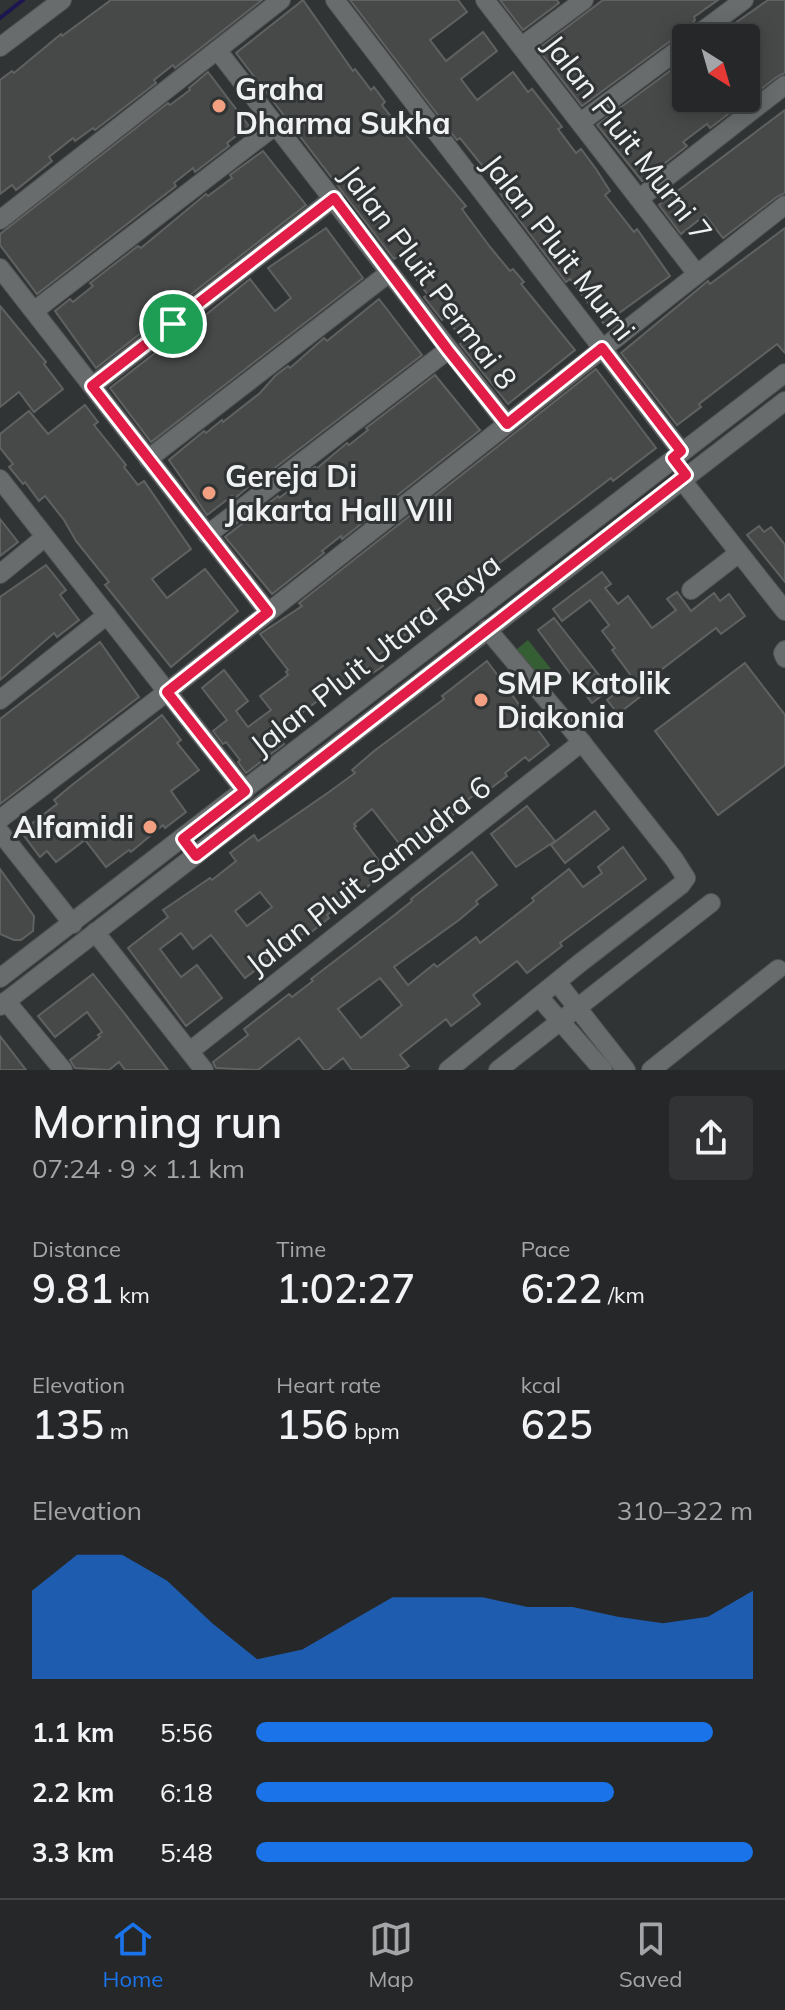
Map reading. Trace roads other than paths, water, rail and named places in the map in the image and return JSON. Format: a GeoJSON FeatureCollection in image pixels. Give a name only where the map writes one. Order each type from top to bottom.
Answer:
{"type":"FeatureCollection","features":[{"type":"Feature","properties":{"kind":"street"},"geometry":{"type":"LineString","coordinates":[[0,37],[48,0]]}},
{"type":"Feature","properties":{"kind":"street"},"geometry":{"type":"LineString","coordinates":[[0,47],[62,0]]}},
{"type":"Feature","properties":{"kind":"street"},"geometry":{"type":"LineString","coordinates":[[0,220],[281,0]]}},
{"type":"Feature","properties":{"kind":"street","name":"Jalan Pluit Murni"},"geometry":{"type":"LineString","coordinates":[[335,0],[602,348],[677,454],[684,477],[785,611]]}},
{"type":"Feature","properties":{"kind":"street","name":"Jalan Pluit Murni 7"},"geometry":{"type":"LineString","coordinates":[[485,0],[697,274]]}},
{"type":"Feature","properties":{"kind":"street"},"geometry":{"type":"LineString","coordinates":[[522,46],[584,0]]}},
{"type":"Feature","properties":{"kind":"street"},"geometry":{"type":"LineString","coordinates":[[712,24],[744,0]]}},
{"type":"Feature","properties":{"kind":"street","name":"Jalan Pluit Permai 8"},"geometry":{"type":"LineString","coordinates":[[218,51],[507,424]]}},
{"type":"Feature","properties":{"kind":"street"},"geometry":{"type":"LineString","coordinates":[[581,122],[672,54]]}},
{"type":"Feature","properties":{"kind":"street"},"geometry":{"type":"LineString","coordinates":[[640,198],[785,85]]}},
{"type":"Feature","properties":{"kind":"street"},"geometry":{"type":"LineString","coordinates":[[34,311],[276,125]]}},
{"type":"Feature","properties":{"kind":"street"},"geometry":{"type":"LineString","coordinates":[[92,386],[334,198]]}},
{"type":"Feature","properties":{"kind":"street"},"geometry":{"type":"LineString","coordinates":[[0,819],[167,692],[785,205]]}},
{"type":"Feature","properties":{"kind":"street"},"geometry":{"type":"LineString","coordinates":[[0,268],[268,612]]}},
{"type":"Feature","properties":{"kind":"street"},"geometry":{"type":"LineString","coordinates":[[148,459],[389,273]]}},
{"type":"Feature","properties":{"kind":"street"},"geometry":{"type":"LineString","coordinates":[[207,535],[448,350]]}},
{"type":"Feature","properties":{"kind":"street","name":"Jalan Pluit Utara Raya"},"geometry":{"type":"LineString","coordinates":[[0,978],[785,373]]}},
{"type":"Feature","properties":{"kind":"street","name":"Jalan Pluit Utara Raya"},"geometry":{"type":"LineString","coordinates":[[3,1003],[785,401]]}},
{"type":"Feature","properties":{"kind":"street"},"geometry":{"type":"LineString","coordinates":[[0,479],[245,791]]}},
{"type":"Feature","properties":{"kind":"street"},"geometry":{"type":"LineString","coordinates":[[0,574],[45,537]]}},
{"type":"Feature","properties":{"kind":"street"},"geometry":{"type":"LineString","coordinates":[[691,590],[739,553]]}},
{"type":"Feature","properties":{"kind":"street"},"geometry":{"type":"LineString","coordinates":[[0,700],[107,615]]}},
{"type":"Feature","properties":{"kind":"street"},"geometry":{"type":"LineString","coordinates":[[448,1070],[686,878],[582,742],[487,629]]}},
{"type":"Feature","properties":{"kind":"street"},"geometry":{"type":"LineString","coordinates":[[785,650],[785,658]]}},
{"type":"Feature","properties":{"kind":"street","name":"Jalan Pluit Samudra 6"},"geometry":{"type":"LineString","coordinates":[[190,1051],[582,742]]}},
{"type":"Feature","properties":{"kind":"street"},"geometry":{"type":"LineString","coordinates":[[0,832],[73,924]]}},
{"type":"Feature","properties":{"kind":"street"},"geometry":{"type":"LineString","coordinates":[[183,839],[196,856]]}},
{"type":"Feature","properties":{"kind":"street"},"geometry":{"type":"LineString","coordinates":[[498,1070],[711,903]]}},
{"type":"Feature","properties":{"kind":"street"},"geometry":{"type":"LineString","coordinates":[[95,932],[204,1070]]}},
{"type":"Feature","properties":{"kind":"street"},"geometry":{"type":"LineString","coordinates":[[651,1070],[778,969]]}},
{"type":"Feature","properties":{"kind":"street"},"geometry":{"type":"LineString","coordinates":[[557,982],[626,1070]]}},
{"type":"Feature","properties":{"kind":"street"},"geometry":{"type":"LineString","coordinates":[[539,997],[603,1070]]}},
{"type":"Feature","properties":{"kind":"street"},"geometry":{"type":"LineString","coordinates":[[3,1003],[63,1070]]}},
{"type":"Feature","properties":{"kind":"waterway"},"geometry":{"type":"LineString","coordinates":[[0,18],[23,0]]}},
{"type":"Feature","properties":{"kind":"place","name":"Graha Dharma Sukha"},"geometry":{"type":"Point","coordinates":[219,106]}},
{"type":"Feature","properties":{"kind":"place","name":"Gereja Di Jakarta Hall VIII"},"geometry":{"type":"Point","coordinates":[209,493]}},
{"type":"Feature","properties":{"kind":"place","name":"SMP Katolik Diakonia"},"geometry":{"type":"Point","coordinates":[481,700]}},
{"type":"Feature","properties":{"kind":"place","name":"Alfamidi"},"geometry":{"type":"Point","coordinates":[150,827]}}]}
